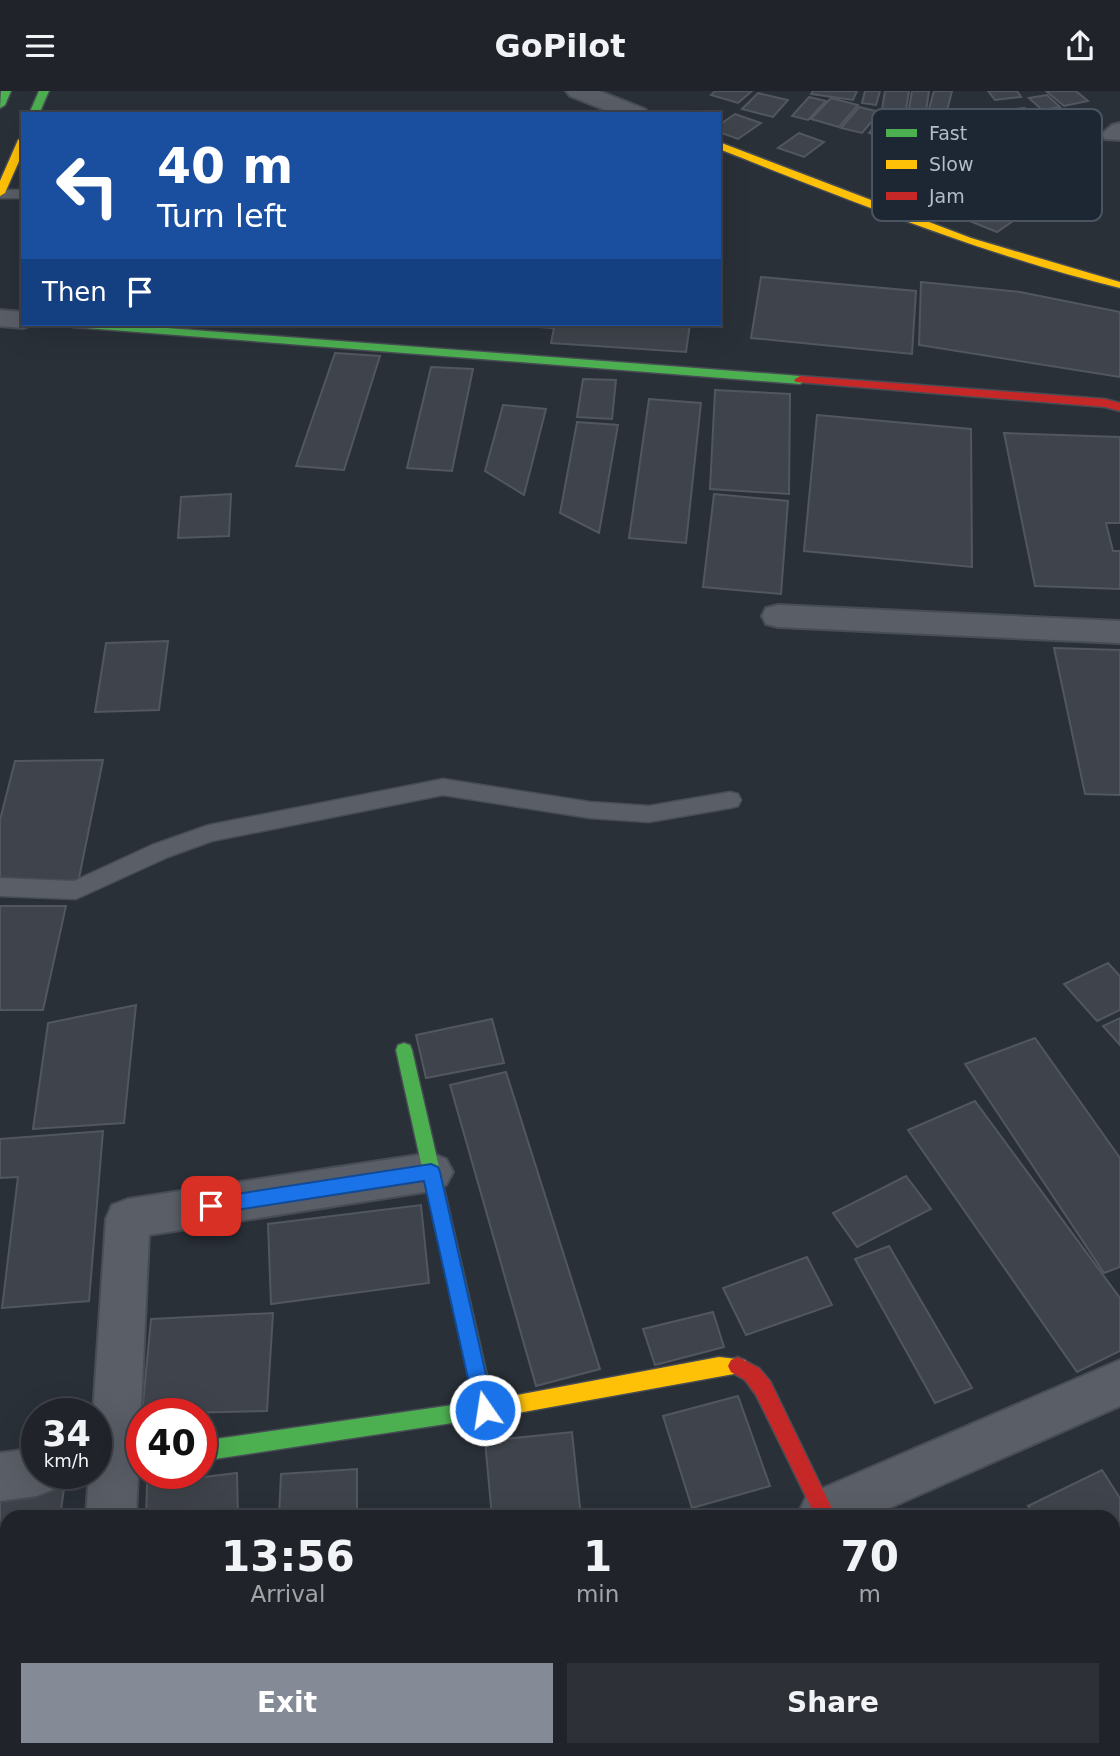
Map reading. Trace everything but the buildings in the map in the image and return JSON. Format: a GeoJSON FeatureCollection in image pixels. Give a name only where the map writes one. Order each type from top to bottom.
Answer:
{"type":"FeatureCollection","features":[{"type":"Feature","properties":{"kind":"main road"},"geometry":{"type":"LineString","coordinates":[[0,104],[6,91]]}},
{"type":"Feature","properties":{"kind":"main road"},"geometry":{"type":"LineString","coordinates":[[35,112],[44,91]]}},
{"type":"Feature","properties":{"kind":"main road"},"geometry":{"type":"LineString","coordinates":[[0,194],[21,145]]}},
{"type":"Feature","properties":{"kind":"main road"},"geometry":{"type":"LineString","coordinates":[[721,146],[872,204]]}},
{"type":"Feature","properties":{"kind":"main road"},"geometry":{"type":"LineString","coordinates":[[917,221],[1065,271],[1120,285]]}},
{"type":"Feature","properties":{"kind":"main road"},"geometry":{"type":"LineString","coordinates":[[99,326],[1091,402],[1120,407]]}},
{"type":"Feature","properties":{"kind":"main road"},"geometry":{"type":"LineString","coordinates":[[404,1050],[485,1410]]}},
{"type":"Feature","properties":{"kind":"main road"},"geometry":{"type":"LineString","coordinates":[[217,1449],[485,1410],[700,1369],[738,1366],[752,1374],[763,1388],[823,1510]]}},
{"type":"Feature","properties":{"kind":"street"},"geometry":{"type":"LineString","coordinates":[[578,91],[632,112]]}},
{"type":"Feature","properties":{"kind":"street"},"geometry":{"type":"LineString","coordinates":[[0,318],[21,320]]}},
{"type":"Feature","properties":{"kind":"street"},"geometry":{"type":"LineString","coordinates":[[778,616],[1120,632]]}},
{"type":"Feature","properties":{"kind":"street"},"geometry":{"type":"LineString","coordinates":[[112,1510],[118,1463],[128,1219],[431,1172]]}},
{"type":"Feature","properties":{"kind":"street"},"geometry":{"type":"LineString","coordinates":[[836,1510],[1120,1383]]}},
{"type":"Feature","properties":{"kind":"street"},"geometry":{"type":"LineString","coordinates":[[0,1476],[21,1474]]}},
{"type":"Feature","properties":{"kind":"lane"},"geometry":{"type":"LineString","coordinates":[[0,194],[21,194]]}},
{"type":"Feature","properties":{"kind":"lane"},"geometry":{"type":"LineString","coordinates":[[0,887],[76,890],[160,851],[209,833],[443,787],[590,810],[649,814],[730,800]]}},
{"type":"Feature","properties":{"kind":"traffic: fast"},"geometry":{"type":"LineString","coordinates":[[0,105],[6,91]]}},
{"type":"Feature","properties":{"kind":"traffic: fast"},"geometry":{"type":"LineString","coordinates":[[35,112],[44,91]]}},
{"type":"Feature","properties":{"kind":"traffic: fast"},"geometry":{"type":"LineString","coordinates":[[99,326],[800,380]]}},
{"type":"Feature","properties":{"kind":"traffic: fast"},"geometry":{"type":"LineString","coordinates":[[217,1449],[485,1410],[404,1050]]}},
{"type":"Feature","properties":{"kind":"traffic: slow"},"geometry":{"type":"LineString","coordinates":[[0,193],[21,145]]}},
{"type":"Feature","properties":{"kind":"traffic: slow"},"geometry":{"type":"LineString","coordinates":[[721,146],[872,206]]}},
{"type":"Feature","properties":{"kind":"traffic: slow"},"geometry":{"type":"LineString","coordinates":[[914,221],[1017,257],[1120,285]]}},
{"type":"Feature","properties":{"kind":"traffic: slow"},"geometry":{"type":"LineString","coordinates":[[485,1410],[719,1366],[738,1366]]}},
{"type":"Feature","properties":{"kind":"traffic: jam"},"geometry":{"type":"LineString","coordinates":[[800,380],[1105,403],[1120,407]]}},
{"type":"Feature","properties":{"kind":"traffic: jam"},"geometry":{"type":"LineString","coordinates":[[738,1366],[752,1374],[763,1388],[823,1510]]}},
{"type":"Feature","properties":{"kind":"route"},"geometry":{"type":"LineString","coordinates":[[211,1206],[431,1172],[485,1410]]}}]}
